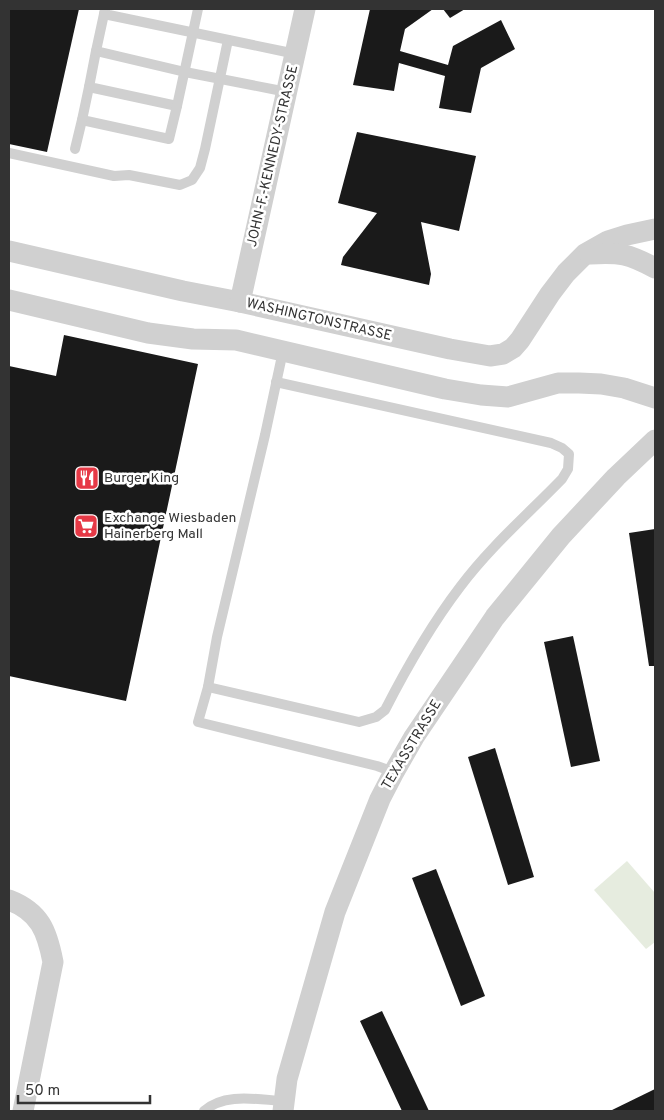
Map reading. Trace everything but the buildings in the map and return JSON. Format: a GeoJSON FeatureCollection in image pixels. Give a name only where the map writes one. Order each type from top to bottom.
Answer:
{"type":"FeatureCollection","features":[{"type":"Feature","properties":{"kind":"street","name":"JOHN-F.-KENNEDY-STRASSE"},"geometry":{"type":"LineString","coordinates":[[240,302],[305,9]]}},
{"type":"Feature","properties":{"kind":"street","name":"WASHINGTONSTRASSE"},"geometry":{"type":"LineString","coordinates":[[9,251],[183,291],[490,356],[503,354],[513,348],[560,280],[585,254],[608,241],[655,229]]}},
{"type":"Feature","properties":{"kind":"street"},"geometry":{"type":"LineString","coordinates":[[585,254],[612,252],[625,254],[655,268]]}},
{"type":"Feature","properties":{"kind":"street"},"geometry":{"type":"LineString","coordinates":[[9,300],[148,333],[193,339],[236,340],[445,389],[481,395],[508,397],[558,383],[579,383],[624,388],[655,398]]}},
{"type":"Feature","properties":{"kind":"street","name":"TEXASSTRASSE"},"geometry":{"type":"LineString","coordinates":[[284,1106],[287,1079],[335,912],[380,799],[394,772],[414,737],[495,617],[561,536],[616,477],[655,440]]}},
{"type":"Feature","properties":{"kind":"street"},"geometry":{"type":"LineString","coordinates":[[9,900],[30,912],[41,923],[53,962],[23,1111]]}},
{"type":"Feature","properties":{"kind":"lane"},"geometry":{"type":"LineString","coordinates":[[82,120],[169,139],[198,9]]}},
{"type":"Feature","properties":{"kind":"lane"},"geometry":{"type":"LineString","coordinates":[[75,149],[105,11],[193,34],[296,54]]}},
{"type":"Feature","properties":{"kind":"lane"},"geometry":{"type":"LineString","coordinates":[[9,153],[114,176],[129,175],[180,185],[192,180],[200,168],[203,158],[228,40]]}},
{"type":"Feature","properties":{"kind":"lane"},"geometry":{"type":"LineString","coordinates":[[96,51],[185,72],[287,92]]}},
{"type":"Feature","properties":{"kind":"lane"},"geometry":{"type":"LineString","coordinates":[[89,87],[177,106]]}},
{"type":"Feature","properties":{"kind":"lane"},"geometry":{"type":"LineString","coordinates":[[283,351],[217,637],[208,687],[198,722],[377,766],[394,772]]}},
{"type":"Feature","properties":{"kind":"lane"},"geometry":{"type":"LineString","coordinates":[[208,687],[359,722],[376,717],[385,710],[427,633],[461,585],[562,479],[568,469],[569,454],[552,442],[276,382]]}},
{"type":"Feature","properties":{"kind":"lane"},"geometry":{"type":"LineString","coordinates":[[204,1111],[216,1103],[230,1099],[284,1106]]}},
{"type":"Feature","properties":{"kind":"shaded area"},"geometry":{"type":"Polygon","coordinates":[[[627,861],[655,893],[655,942],[646,949],[594,890],[627,861]]]}},
{"type":"Feature","properties":{"kind":"place","name":"Burger King"},"geometry":{"type":"Point","coordinates":[87,478]}},
{"type":"Feature","properties":{"kind":"place","name":"Exchange Wiesbaden Hainerberg Mall"},"geometry":{"type":"Point","coordinates":[86,526]}}]}
